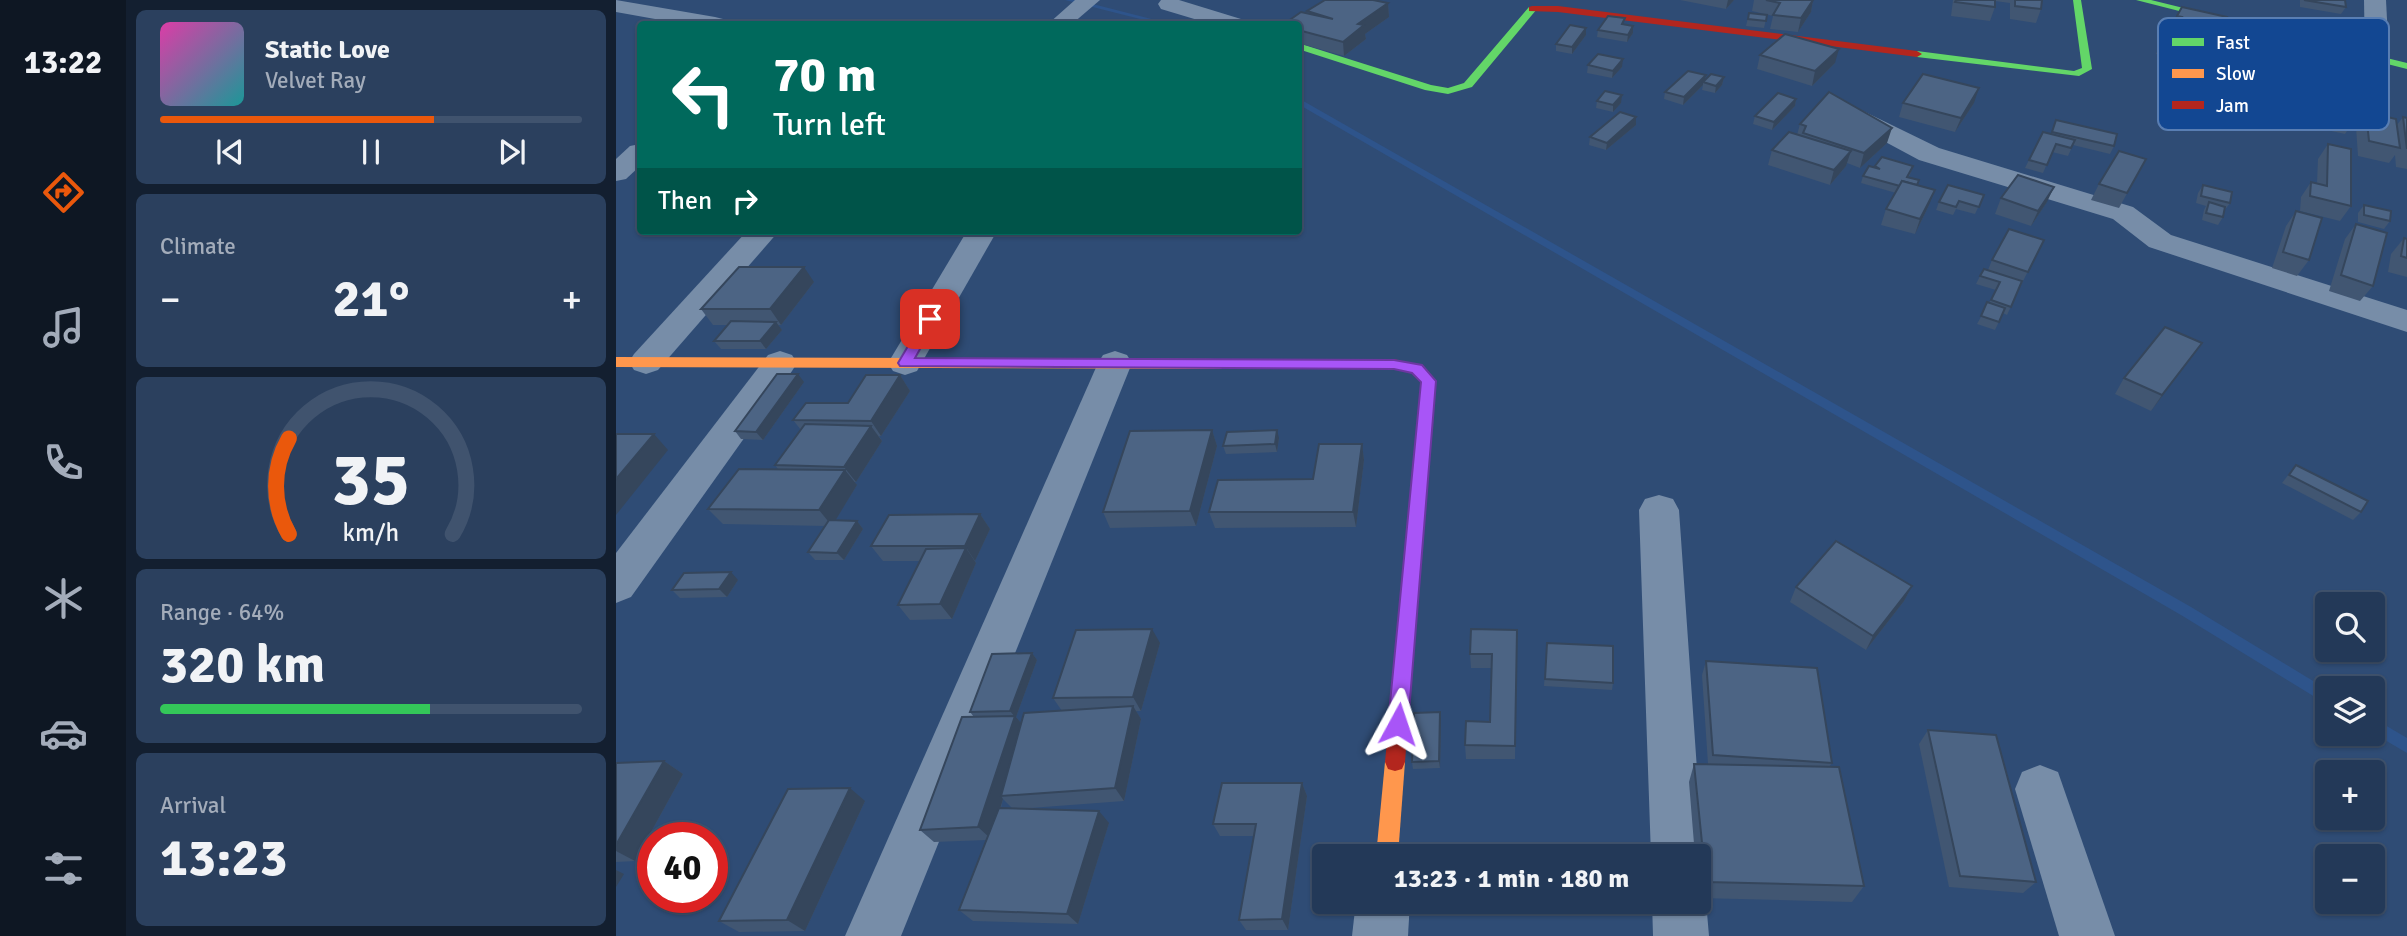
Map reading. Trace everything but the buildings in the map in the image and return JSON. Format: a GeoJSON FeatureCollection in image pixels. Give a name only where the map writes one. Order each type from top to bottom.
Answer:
{"type":"FeatureCollection","features":[{"type":"Feature","properties":{"kind":"street"},"geometry":{"type":"LineString","coordinates":[[1063,21],[1089,0]]}},
{"type":"Feature","properties":{"kind":"street"},"geometry":{"type":"LineString","coordinates":[[1158,2],[1202,4],[1213,0]]}},
{"type":"Feature","properties":{"kind":"street"},"geometry":{"type":"LineString","coordinates":[[1302,47],[1429,88],[1448,91],[1468,85],[1525,14],[1533,8],[2075,74],[2087,69],[2077,0]]}},
{"type":"Feature","properties":{"kind":"street"},"geometry":{"type":"LineString","coordinates":[[2140,0],[2214,18]]}},
{"type":"Feature","properties":{"kind":"street"},"geometry":{"type":"LineString","coordinates":[[2375,0],[2376,18]]}},
{"type":"Feature","properties":{"kind":"street"},"geometry":{"type":"LineString","coordinates":[[1158,2],[1223,21]]}},
{"type":"Feature","properties":{"kind":"street"},"geometry":{"type":"LineString","coordinates":[[621,8],[697,21]]}},
{"type":"Feature","properties":{"kind":"street"},"geometry":{"type":"LineString","coordinates":[[2389,61],[2407,66]]}},
{"type":"Feature","properties":{"kind":"street"},"geometry":{"type":"LineString","coordinates":[[1861,118],[1929,154],[2123,213],[2160,241],[2407,321]]}},
{"type":"Feature","properties":{"kind":"street"},"geometry":{"type":"LineString","coordinates":[[616,173],[637,155]]}},
{"type":"Feature","properties":{"kind":"street"},"geometry":{"type":"LineString","coordinates":[[631,362],[760,235]]}},
{"type":"Feature","properties":{"kind":"street"},"geometry":{"type":"LineString","coordinates":[[905,363],[980,235]]}},
{"type":"Feature","properties":{"kind":"street"},"geometry":{"type":"LineString","coordinates":[[631,362],[1394,364],[1416,369],[1429,381],[1388,844]]}},
{"type":"Feature","properties":{"kind":"street"},"geometry":{"type":"LineString","coordinates":[[616,585],[780,363]]}},
{"type":"Feature","properties":{"kind":"street"},"geometry":{"type":"LineString","coordinates":[[873,936],[1115,363]]}},
{"type":"Feature","properties":{"kind":"street"},"geometry":{"type":"LineString","coordinates":[[1659,510],[1676,844]]}},
{"type":"Feature","properties":{"kind":"street"},"geometry":{"type":"LineString","coordinates":[[2040,789],[2087,936]]}},
{"type":"Feature","properties":{"kind":"street"},"geometry":{"type":"LineString","coordinates":[[1380,936],[1382,914]]}},
{"type":"Feature","properties":{"kind":"street"},"geometry":{"type":"LineString","coordinates":[[1680,914],[1681,936]]}},
{"type":"Feature","properties":{"kind":"waterway"},"geometry":{"type":"LineString","coordinates":[[1068,0],[1155,21]]}},
{"type":"Feature","properties":{"kind":"waterway"},"geometry":{"type":"LineString","coordinates":[[1302,102],[2186,611],[2315,690]]}},
{"type":"Feature","properties":{"kind":"waterway"},"geometry":{"type":"LineString","coordinates":[[2385,732],[2407,746]]}},
{"type":"Feature","properties":{"kind":"traffic: fast"},"geometry":{"type":"LineString","coordinates":[[1917,54],[2075,74],[2087,69],[2077,0]]}},
{"type":"Feature","properties":{"kind":"traffic: fast"},"geometry":{"type":"LineString","coordinates":[[2140,0],[2213,18]]}},
{"type":"Feature","properties":{"kind":"traffic: fast"},"geometry":{"type":"LineString","coordinates":[[1302,47],[1429,88],[1448,91],[1468,85],[1532,9]]}},
{"type":"Feature","properties":{"kind":"traffic: fast"},"geometry":{"type":"LineString","coordinates":[[2389,62],[2407,66]]}},
{"type":"Feature","properties":{"kind":"traffic: slow"},"geometry":{"type":"LineString","coordinates":[[616,362],[1221,364]]}},
{"type":"Feature","properties":{"kind":"traffic: slow"},"geometry":{"type":"LineString","coordinates":[[1388,844],[1395,762]]}},
{"type":"Feature","properties":{"kind":"traffic: jam"},"geometry":{"type":"LineString","coordinates":[[1532,9],[1558,9],[1917,54]]}},
{"type":"Feature","properties":{"kind":"traffic: jam"},"geometry":{"type":"LineString","coordinates":[[1221,364],[1394,364],[1416,369],[1428,381],[1395,762]]}},
{"type":"Feature","properties":{"kind":"route"},"geometry":{"type":"LineString","coordinates":[[930,319],[905,363],[1394,364],[1416,369],[1429,381],[1398,724]]}}]}
